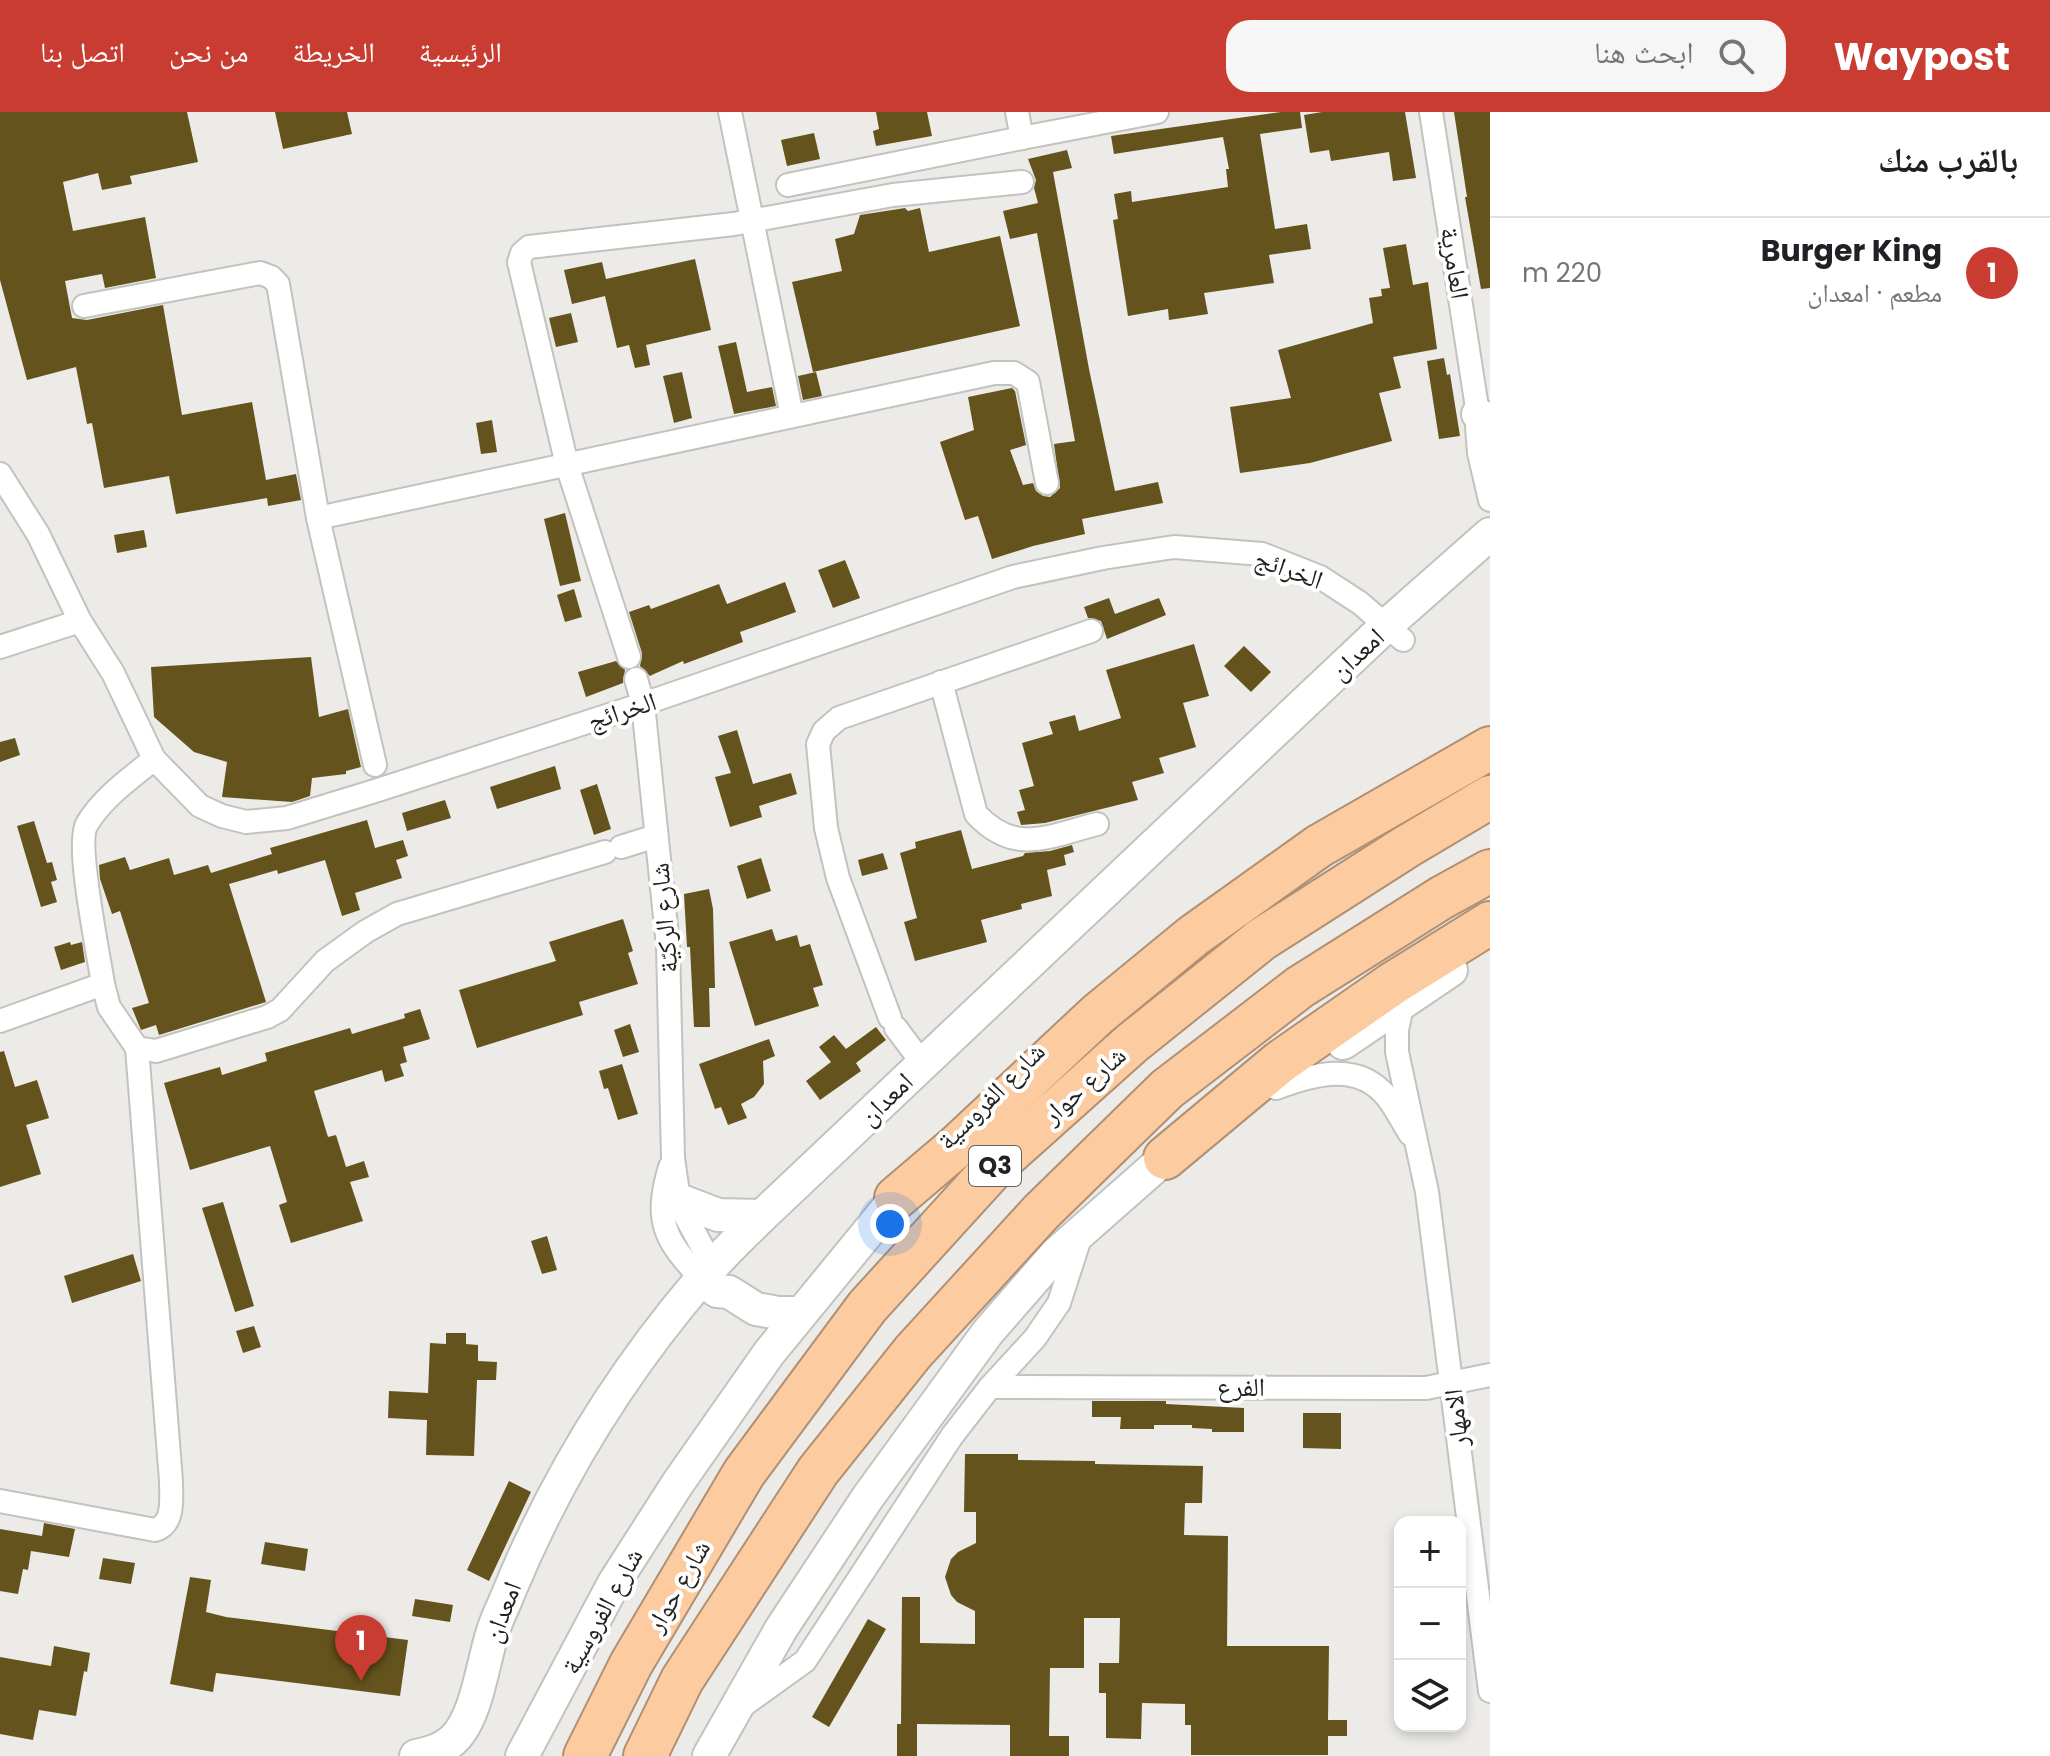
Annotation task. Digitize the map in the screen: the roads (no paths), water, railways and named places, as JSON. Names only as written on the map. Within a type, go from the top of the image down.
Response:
[{"type":"highway","points":[[896,1198],[968,1136],[1098,1014],[1193,936],[1319,846],[1490,748]]},
{"type":"highway","name":"شارع حوار","points":[[631,1664],[744,1473],[867,1307],[999,1162],[1132,1043],[1262,939],[1490,797]]},
{"type":"highway","name":"شارع حوار","points":[[645,1756],[682,1680],[818,1471],[913,1352],[1041,1212],[1167,1089],[1300,987],[1441,898],[1490,871]]},
{"type":"highway","points":[[1165,1158],[1280,1062],[1392,984],[1490,923]]},
{"type":"highway","name":"شارع الفروسية","points":[[585,1756],[631,1664]]},
{"type":"street","points":[[730,112],[792,416]]},
{"type":"street","points":[[1017,112],[1022,138]]},
{"type":"street","points":[[788,185],[1157,112]]},
{"type":"street","name":"العامرية","points":[[1431,112],[1486,426]]},
{"type":"street","points":[[629,657],[567,465],[519,262],[522,253],[529,247],[752,221],[893,195],[1022,182]]},
{"type":"street","points":[[84,306],[260,273],[278,284],[318,518],[375,765]]},
{"type":"street","points":[[318,518],[994,373],[1014,373],[1028,382],[1047,483]]},
{"type":"street","points":[[1486,426],[1477,437],[1490,500]]},
{"type":"street","name":"الخرائج","points":[[0,474],[38,534],[80,621],[113,673],[154,759],[200,806],[246,822],[287,818],[643,704],[1013,577],[1103,558],[1174,547],[1262,554],[1320,577],[1395,632]]},
{"type":"street","name":"امعدان","points":[[467,1756],[485,1725],[511,1640],[541,1560],[573,1497],[654,1364],[724,1286],[1395,632],[1490,534]]},
{"type":"street","name":"امعدان","points":[[416,1756],[438,1751],[456,1737],[470,1711],[494,1629],[526,1551],[600,1416],[642,1354],[724,1286],[762,1216],[923,1064],[1395,632],[1490,556]]},
{"type":"street","points":[[0,647],[80,621]]},
{"type":"street","points":[[923,1064],[893,1023],[838,878],[826,828],[818,744],[824,731],[839,718],[1091,631]]},
{"type":"street","name":"شارع الركيّة","points":[[636,679],[643,704],[668,946],[673,1158],[679,1200],[693,1234],[769,1353]]},
{"type":"street","points":[[941,682],[976,814],[986,824],[995,832],[1030,840],[1097,824]]},
{"type":"street","name":"شارع الفروسية","points":[[522,1756],[614,1583],[678,1483],[800,1313],[948,1136],[1007,1076],[1100,991],[1145,955],[1348,808],[1490,730]]},
{"type":"street","points":[[0,1501],[155,1530],[162,1528],[172,1508],[137,1048],[109,1007],[83,855],[84,827],[106,800],[154,759]]},
{"type":"street","points":[[137,1048],[156,1051],[267,1017],[280,1010],[325,961],[365,932],[397,914],[656,836]]},
{"type":"street","points":[[709,1756],[781,1629],[877,1486],[988,1332],[1056,1254],[1165,1158],[1276,1088],[1490,944]]},
{"type":"street","points":[[0,1021],[103,984]]},
{"type":"street","name":"الامهار","points":[[1403,1002],[1397,1030],[1397,1052],[1427,1192],[1490,1691]]},
{"type":"street","name":"الامهار","points":[[1276,1088],[1314,1075],[1343,1073],[1364,1078],[1387,1097],[1418,1145]]},
{"type":"street","name":"شارع الركيّة","points":[[673,1158],[665,1185],[663,1221],[670,1242],[724,1286]]},
{"type":"street","points":[[679,1200],[718,1215],[762,1216]]},
{"type":"street","points":[[733,1712],[805,1661],[952,1436],[990,1387],[1035,1338],[1059,1303],[1082,1230]]},
{"type":"street","points":[[724,1286],[778,1313],[800,1313]]},
{"type":"street","name":"الفرع","points":[[990,1387],[1426,1388],[1490,1375]]},
{"type":"place","name":"Burger King","points":[[361,1681]]}]
